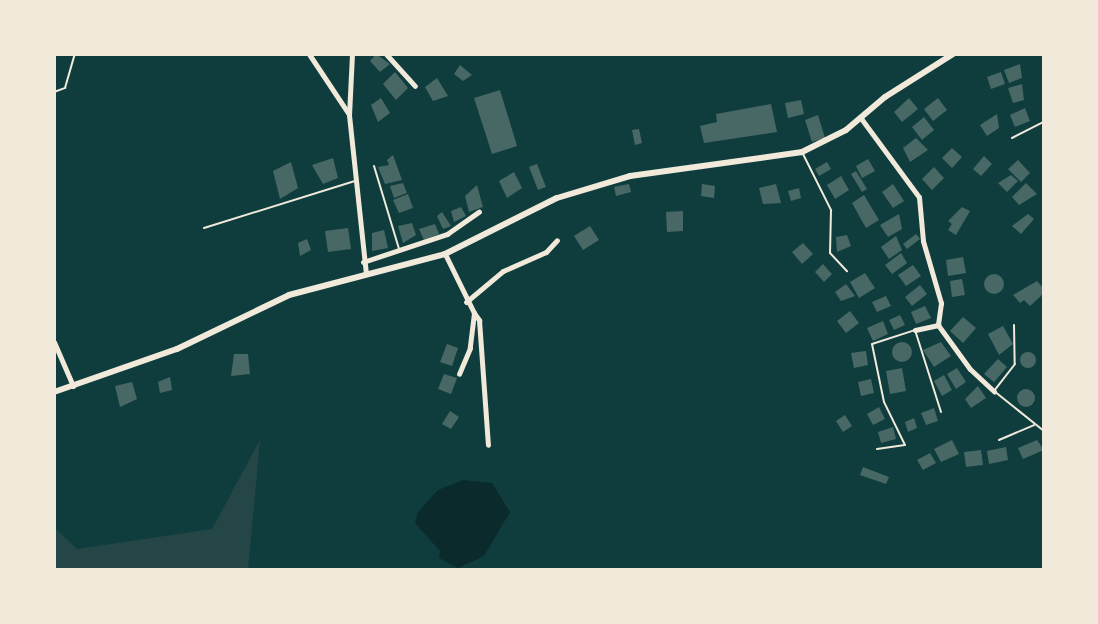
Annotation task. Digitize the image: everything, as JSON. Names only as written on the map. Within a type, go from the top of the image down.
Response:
[{"type":"street","points":[[309,54],[349,115]]},
{"type":"street","points":[[352,54],[349,115],[366,274]]},
{"type":"street","points":[[386,54],[415,86]]},
{"type":"street","points":[[54,392],[177,349],[289,295],[445,254],[527,209],[592,187],[641,174],[802,152],[860,117],[953,54]]},
{"type":"street","points":[[860,117],[919,197],[923,242],[941,303],[938,325],[970,369],[994,391]]},
{"type":"street","points":[[363,262],[447,234],[479,212]]},
{"type":"street","points":[[466,302],[503,271],[546,252],[557,240]]},
{"type":"street","points":[[445,254],[466,302],[479,320],[488,446]]},
{"type":"street","points":[[459,374],[470,348],[474,313]]},
{"type":"street","points":[[915,330],[938,325]]},
{"type":"street","points":[[54,342],[74,386]]},
{"type":"lane","points":[[54,92],[65,88],[75,54]]},
{"type":"lane","points":[[1012,138],[1044,122]]},
{"type":"lane","points":[[802,152],[831,210],[830,253],[847,271]]},
{"type":"lane","points":[[374,166],[400,251]]},
{"type":"lane","points":[[204,228],[355,181]]},
{"type":"lane","points":[[1014,325],[1015,364],[994,391],[1044,431]]},
{"type":"lane","points":[[877,449],[905,445],[884,402],[871,351],[879,340],[915,330],[941,412]]},
{"type":"lane","points":[[999,440],[1034,425]]},
{"type":"shaded area","points":[[260,440],[248,570],[54,570],[54,527],[77,549],[212,529]]},
{"type":"shaded area","points":[[463,480],[492,483],[510,512],[484,556],[458,568],[439,558],[440,551],[415,523],[418,512],[438,490]]},
{"type":"building","points":[[376,54],[390,64],[380,72],[370,61]]},
{"type":"building","points":[[1020,64],[1022,78],[1009,83],[1004,70]]},
{"type":"building","points":[[460,65],[472,75],[463,81],[454,74]]},
{"type":"building","points":[[395,72],[408,88],[396,100],[383,84]]},
{"type":"building","points":[[1001,72],[1005,84],[991,89],[987,77]]},
{"type":"building","points":[[437,78],[448,96],[433,101],[425,87]]},
{"type":"building","points":[[1022,84],[1024,100],[1013,103],[1008,88]]},
{"type":"building","points":[[500,90],[517,146],[492,154],[474,98]]},
{"type":"building","points":[[381,98],[390,113],[378,122],[371,105]]},
{"type":"building","points":[[909,98],[918,109],[902,122],[894,112]]},
{"type":"building","points":[[938,98],[947,110],[933,121],[924,109]]},
{"type":"building","points":[[801,100],[804,114],[788,118],[785,103]]},
{"type":"building","points":[[771,104],[777,132],[704,143],[700,126],[717,122],[716,114]]},
{"type":"building","points":[[1025,108],[1030,121],[1015,127],[1010,115]]},
{"type":"building","points":[[997,114],[999,128],[987,136],[980,125]]},
{"type":"building","points":[[818,115],[825,138],[812,142],[805,120]]},
{"type":"building","points":[[924,117],[934,130],[922,140],[912,127]]},
{"type":"building","points":[[639,129],[642,143],[635,145],[632,130]]},
{"type":"building","points":[[916,138],[928,150],[910,162],[903,148]]},
{"type":"building","points":[[952,148],[962,157],[952,168],[942,158]]},
{"type":"building","points":[[393,155],[402,180],[385,184],[378,167],[389,165],[387,160]]},
{"type":"building","points":[[984,156],[992,164],[981,176],[973,169]]},
{"type":"building","points":[[333,158],[338,178],[323,184],[312,165]]},
{"type":"building","points":[[868,159],[875,171],[862,178],[856,166]]},
{"type":"building","points":[[1018,160],[1030,173],[1021,182],[1008,169]]},
{"type":"building","points":[[291,162],[298,188],[280,199],[273,171]]},
{"type":"building","points":[[827,162],[831,169],[819,176],[815,169]]},
{"type":"building","points":[[537,164],[546,187],[538,190],[529,167]]},
{"type":"building","points":[[934,167],[944,178],[932,190],[922,179]]},
{"type":"building","points":[[856,171],[867,189],[862,192],[851,174]]},
{"type":"building","points":[[514,172],[522,188],[507,198],[499,181]]},
{"type":"building","points":[[1011,175],[1018,181],[1007,192],[998,183]]},
{"type":"building","points":[[841,176],[849,190],[835,199],[827,185]]},
{"type":"building","points":[[403,183],[407,193],[394,198],[390,186]]},
{"type":"building","points":[[1026,183],[1037,194],[1019,205],[1012,197]]},
{"type":"building","points":[[629,184],[631,192],[616,196],[614,187]]},
{"type":"building","points":[[702,184],[715,186],[714,198],[701,196]]},
{"type":"building","points":[[776,184],[781,203],[763,204],[759,188]]},
{"type":"building","points":[[893,184],[904,201],[893,208],[882,192]]},
{"type":"building","points":[[477,185],[483,207],[469,212],[465,196]]},
{"type":"building","points":[[799,188],[801,198],[791,201],[788,191]]},
{"type":"building","points":[[408,194],[413,208],[399,213],[393,200]]},
{"type":"building","points":[[864,195],[879,220],[866,228],[852,203]]},
{"type":"building","points":[[461,207],[466,216],[454,222],[451,211]]},
{"type":"building","points":[[962,207],[970,211],[956,235],[948,230],[952,224],[948,221]]},
{"type":"building","points":[[683,211],[683,231],[667,232],[666,212]]},
{"type":"building","points":[[442,212],[451,226],[443,229],[437,216]]},
{"type":"building","points":[[899,214],[902,229],[888,237],[880,225]]},
{"type":"building","points":[[1028,214],[1034,219],[1021,234],[1012,226]]},
{"type":"building","points":[[412,223],[416,235],[403,243],[398,226]]},
{"type":"building","points":[[435,224],[439,234],[424,240],[419,229]]},
{"type":"building","points":[[590,226],[599,240],[583,250],[574,236]]},
{"type":"building","points":[[348,228],[351,249],[328,252],[325,231]]},
{"type":"building","points":[[384,230],[388,248],[372,251],[372,233]]},
{"type":"building","points":[[916,234],[920,239],[907,249],[903,244]]},
{"type":"building","points":[[847,235],[851,246],[837,252],[836,237]]},
{"type":"building","points":[[896,236],[902,250],[889,259],[881,247]]},
{"type":"building","points":[[307,239],[311,250],[300,256],[298,243]]},
{"type":"building","points":[[803,243],[813,254],[802,264],[792,252]]},
{"type":"building","points":[[901,253],[907,263],[892,274],[885,265]]},
{"type":"building","points":[[963,257],[966,273],[948,276],[946,260]]},
{"type":"building","points":[[823,264],[832,274],[824,282],[815,272]]},
{"type":"building","points":[[913,265],[921,276],[906,286],[898,275]]},
{"type":"building","points":[[865,273],[875,288],[859,298],[850,282]]},
{"type":"building","points":[[990,274],[998,274],[1004,280],[1004,288],[998,294],[990,294],[984,288],[984,280]]},
{"type":"building","points":[[962,279],[965,295],[952,297],[950,281]]},
{"type":"building","points":[[1037,281],[1044,289],[1041,296],[1030,306],[1024,300],[1020,303],[1013,295]]},
{"type":"building","points":[[846,284],[855,296],[841,301],[835,292]]},
{"type":"building","points":[[920,285],[927,294],[912,306],[905,297]]},
{"type":"building","points":[[886,296],[891,306],[877,312],[872,302]]},
{"type":"building","points":[[925,306],[931,318],[916,324],[911,312]]},
{"type":"building","points":[[850,311],[859,323],[846,333],[837,321]]},
{"type":"building","points":[[900,315],[905,325],[894,330],[889,320]]},
{"type":"building","points":[[963,317],[976,328],[963,343],[950,331]]},
{"type":"building","points":[[883,321],[888,334],[873,341],[867,328]]},
{"type":"building","points":[[1003,326],[1013,344],[999,355],[988,334]]},
{"type":"building","points":[[898,342],[906,342],[912,348],[912,356],[906,362],[898,362],[892,356],[892,348]]},
{"type":"building","points":[[941,342],[951,356],[934,367],[923,350]]},
{"type":"building","points":[[447,344],[458,348],[452,366],[440,362]]},
{"type":"building","points":[[866,351],[868,365],[854,368],[851,353]]},
{"type":"building","points":[[1028,352],[1034,354],[1036,360],[1034,366],[1028,368],[1022,366],[1020,360],[1022,354]]},
{"type":"building","points":[[234,354],[248,354],[250,374],[231,376]]},
{"type":"building","points":[[998,359],[1007,367],[994,382],[984,374]]},
{"type":"building","points":[[902,368],[906,391],[890,394],[886,371]]},
{"type":"building","points":[[957,368],[966,382],[956,389],[947,374]]},
{"type":"building","points":[[444,374],[457,378],[451,394],[438,389]]},
{"type":"building","points":[[944,375],[952,390],[942,396],[934,381]]},
{"type":"building","points":[[170,377],[172,390],[160,393],[158,382]]},
{"type":"building","points":[[871,379],[874,393],[861,396],[858,382]]},
{"type":"building","points":[[132,382],[137,399],[120,407],[115,386]]},
{"type":"building","points":[[978,386],[986,398],[971,408],[965,399]]},
{"type":"building","points":[[1026,389],[1032,392],[1035,398],[1032,404],[1026,407],[1020,404],[1017,398],[1020,392]]},
{"type":"building","points":[[879,407],[885,419],[873,425],[867,414]]},
{"type":"building","points":[[934,408],[938,421],[926,425],[921,413]]},
{"type":"building","points":[[450,411],[459,417],[451,429],[442,424]]},
{"type":"building","points":[[845,415],[852,426],[843,432],[836,421]]},
{"type":"building","points":[[914,418],[917,428],[908,432],[905,422]]},
{"type":"building","points":[[893,427],[896,439],[881,443],[878,432]]},
{"type":"building","points":[[952,440],[959,454],[941,462],[934,449]]},
{"type":"building","points":[[1037,440],[1044,450],[1023,459],[1018,448]]},
{"type":"building","points":[[1006,447],[1008,460],[989,464],[987,451]]},
{"type":"building","points":[[981,450],[983,465],[966,467],[964,452]]},
{"type":"building","points":[[930,453],[936,463],[923,470],[917,460]]},
{"type":"building","points":[[863,467],[889,477],[886,484],[860,475]]}]
